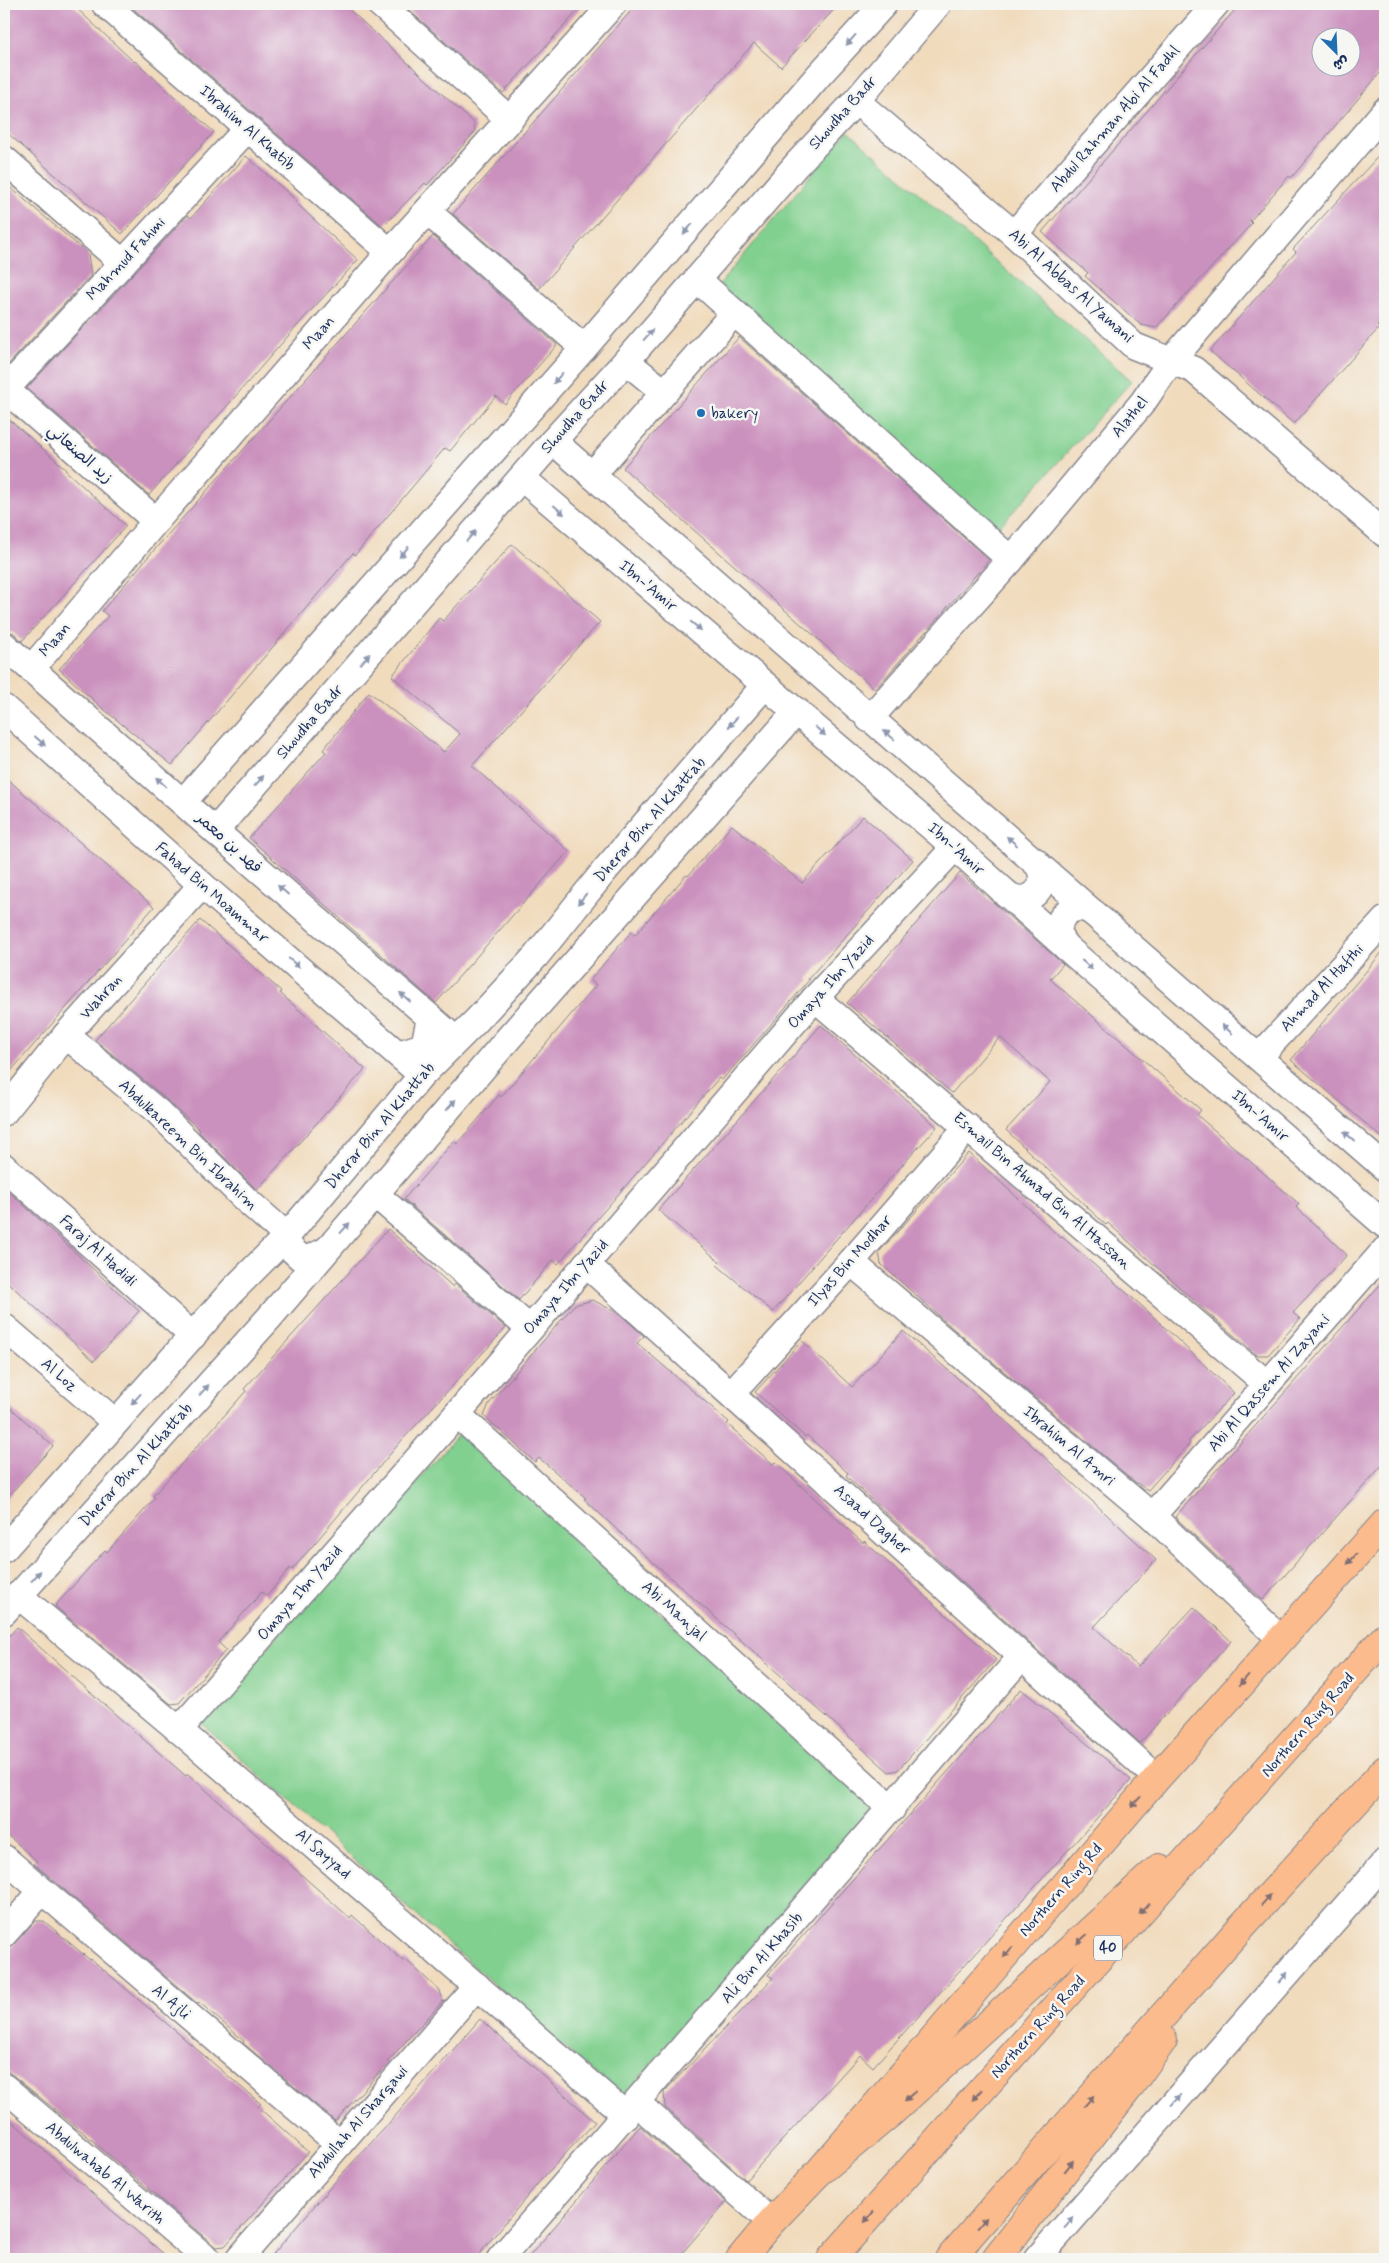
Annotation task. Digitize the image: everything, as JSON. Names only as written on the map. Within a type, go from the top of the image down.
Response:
[{"type":"main road","name":"Northern Ring Rd","points":[[740,2259],[771,2222],[817,2174],[1280,1638],[1385,1523]]},
{"type":"main road","name":"Northern Ring Road","points":[[831,2259],[1385,1637]]},
{"type":"main road","points":[[817,2174],[892,2112],[1273,1764]]},
{"type":"main road","points":[[950,2259],[1242,1926],[1385,1770]]},
{"type":"main road","points":[[996,2259],[1128,2089],[1242,1926]]},
{"type":"street","name":"Ibrahim Al Khatib","points":[[105,4],[390,252]]},
{"type":"street","points":[[380,4],[510,120]]},
{"type":"street","name":"Maan","points":[[32,668],[156,521],[390,252],[428,212],[613,4]]},
{"type":"street","points":[[184,802],[884,4]]},
{"type":"street","name":"Shoudha Badr","points":[[215,832],[553,441],[626,361],[797,164],[856,101],[938,4]]},
{"type":"street","name":"Abdul Rahman Abi Al Fadhl","points":[[1014,234],[1216,4]]},
{"type":"street","name":"Abi Al Abbas Al Yamani","points":[[856,101],[1014,234],[1134,346],[1194,370],[1385,534]]},
{"type":"street","name":"Alathel","points":[[869,719],[1011,560],[1143,402],[1171,361],[1385,111]]},
{"type":"street","name":"Mahmud Fahmi","points":[[4,389],[247,129]]},
{"type":"street","points":[[764,140],[760,155],[761,171],[767,176],[780,173],[797,164]]},
{"type":"street","points":[[4,159],[122,263]]},
{"type":"street","points":[[714,199],[746,194],[749,211],[743,227]]},
{"type":"street","points":[[428,212],[584,348]]},
{"type":"street","points":[[697,279],[1011,560]]},
{"type":"street","points":[[592,475],[734,314]]},
{"type":"street","points":[[626,361],[664,392]]},
{"type":"street","name":"زيد الصنعاني","points":[[4,389],[156,521]]},
{"type":"street","points":[[553,441],[1385,1168]]},
{"type":"street","name":"Ibn-'Amir","points":[[522,478],[955,847],[1066,947],[1385,1225]]},
{"type":"street","name":"فهد بن معمر","points":[[4,644],[184,802],[215,832],[456,1040]]},
{"type":"street","name":"Dherar Bin Al Khattab","points":[[477,1020],[536,956],[606,869],[765,686]]},
{"type":"street","name":"Fahad Bin Moammar","points":[[4,708],[202,885],[422,1075]]},
{"type":"street","name":"Dherar Bin Al Khattab","points":[[11,1604],[269,1318],[507,1040],[797,711]]},
{"type":"street","points":[[204,780],[209,807],[235,809]]},
{"type":"street","name":"Omaya Ibn Yazid","points":[[180,1730],[457,1414],[816,998],[955,847]]},
{"type":"street","points":[[1004,892],[1009,896],[1022,900],[1034,895],[1041,885],[1042,879],[1042,872],[1035,862]]},
{"type":"street","name":"Wahran","points":[[4,1112],[66,1035],[202,885]]},
{"type":"street","points":[[1066,947],[1058,930],[1059,924],[1066,913],[1078,908],[1084,908],[1095,914]]},
{"type":"street","name":"Ahmad Al Hafthi","points":[[1259,1057],[1385,920]]},
{"type":"street","name":"Dherar Bin Al Khattab","points":[[536,956],[531,981],[547,984],[571,968]]},
{"type":"street","name":"Dherar Bin Al Khattab","points":[[4,1549],[232,1291],[287,1236],[422,1075],[500,999],[509,996],[514,998],[523,1014],[507,1040]]},
{"type":"street","name":"Esmail Bin Ahmad Bin Al Hassan","points":[[816,998],[1267,1384]]},
{"type":"street","points":[[398,1054],[424,1046],[430,1018]]},
{"type":"street","name":"Abdulkareem Bin Ibrahim","points":[[66,1035],[158,1112],[244,1198],[287,1236]]},
{"type":"street","name":"Ilyas Bin Modhar","points":[[731,1394],[968,1127]]},
{"type":"street","name":"Faraj Al Hadidi","points":[[4,1167],[193,1336]]},
{"type":"street","points":[[375,1194],[530,1329]]},
{"type":"street","points":[[287,1236],[290,1247],[301,1258],[310,1258],[325,1251]]},
{"type":"street","name":"Abi Al Qassem Al Zayani","points":[[1152,1516],[1385,1250]]},
{"type":"street","name":"Ibrahim Al Amri","points":[[850,1262],[1152,1516],[1280,1638]]},
{"type":"street","name":"Asaad Dagher","points":[[586,1264],[1158,1778]]},
{"type":"street","name":"Dherar Bin Al Khattab","points":[[232,1291],[271,1265],[283,1275],[269,1318]]},
{"type":"street","name":"Al Loz","points":[[4,1327],[115,1422]]},
{"type":"street","name":"Abi Manjal","points":[[457,1414],[892,1809]]},
{"type":"street","name":"Al Sayyad","points":[[11,1604],[180,1730],[477,1986],[771,2222]]},
{"type":"street","name":"Ali Bin Al Khasib","points":[[500,2259],[892,1809],[1022,1656]]},
{"type":"street","name":"Al Ajli","points":[[4,1858],[339,2144]]},
{"type":"street","points":[[1037,2259],[1385,1862]]},
{"type":"street","points":[[4,1934],[42,1891]]},
{"type":"street","name":"Abdullah Al Sharqawi","points":[[239,2259],[477,1986]]},
{"type":"street","name":"Abdulwahab Al Warith","points":[[4,2087],[207,2259]]},
{"type":"green space","points":[[848,131],[1132,381],[989,538],[717,287]]},
{"type":"green space","points":[[459,1434],[881,1810],[621,2098],[200,1722]]},
{"type":"building","points":[[4,4],[72,4],[134,62],[214,132],[122,234],[4,130]]},
{"type":"building","points":[[128,4],[343,4],[474,123],[475,132],[427,185],[425,183],[383,226]]},
{"type":"building","points":[[402,4],[584,4],[503,93]]},
{"type":"building","points":[[637,4],[839,4],[781,67],[754,43],[539,289],[453,214]]},
{"type":"building","points":[[1240,4],[1385,4],[1385,67],[1291,178],[1289,176],[1250,221],[1252,223],[1156,328],[1141,325],[1085,276],[1088,273],[1042,232]]},
{"type":"building","points":[[1385,149],[1385,317],[1377,326],[1379,328],[1294,424],[1210,351],[1296,252],[1293,249]]},
{"type":"building","points":[[246,156],[296,200],[295,202],[358,260],[304,318],[149,495],[27,388],[188,215],[191,218]]},
{"type":"building","points":[[4,182],[88,254],[91,275],[4,369]]},
{"type":"building","points":[[433,236],[557,345],[505,404],[496,396],[450,451],[445,448],[355,555],[353,553],[172,765],[101,707],[59,669],[108,616],[102,611],[148,557]]},
{"type":"building","points":[[739,337],[989,560],[875,689],[623,468]]},
{"type":"building","points":[[4,415],[66,469],[126,526],[22,641],[14,633],[4,630]]},
{"type":"building","points":[[512,544],[600,622],[472,766],[569,851],[436,1003],[249,838],[326,752],[323,750],[369,692],[444,752],[460,734],[392,676],[439,618],[443,621]]},
{"type":"building","points":[[4,776],[154,907],[4,1079]]},
{"type":"building","points":[[863,816],[913,860],[808,979],[810,979],[761,1036],[722,1080],[719,1078],[558,1264],[553,1260],[519,1300],[404,1199],[454,1141],[457,1144],[499,1095],[501,1097],[596,985],[590,980],[631,932],[635,935],[732,825],[802,883]]},
{"type":"building","points":[[960,873],[1063,964],[1050,979],[1201,1110],[1197,1115],[1299,1204],[1296,1207],[1347,1255],[1293,1313],[1300,1319],[1268,1355],[1257,1355],[1210,1315],[1108,1223],[1106,1225],[1006,1130],[1050,1082],[1000,1037],[952,1093],[847,1003]]},
{"type":"building","points":[[200,920],[281,991],[280,993],[365,1069],[257,1190],[199,1132],[200,1130],[157,1091],[95,1040]]},
{"type":"building","points":[[1385,949],[1385,1140],[1291,1060]]},
{"type":"building","points":[[821,1025],[937,1127],[773,1312],[717,1265],[720,1262],[658,1210]]},
{"type":"building","points":[[969,1153],[1061,1238],[1143,1307],[1234,1393],[1189,1441],[1190,1443],[1148,1490],[1135,1482],[956,1331],[881,1264],[879,1252]]},
{"type":"building","points":[[4,1187],[139,1311],[94,1361],[4,1279]]},
{"type":"building","points":[[388,1229],[453,1287],[455,1284],[506,1328],[403,1439],[292,1570],[290,1568],[267,1596],[262,1592],[218,1642],[226,1650],[179,1703],[171,1704],[55,1606],[155,1498],[153,1496],[246,1391],[244,1389]]},
{"type":"building","points":[[1385,1279],[1385,1462],[1263,1600],[1175,1517]]},
{"type":"building","points":[[593,1300],[621,1315],[644,1336],[637,1343],[729,1422],[727,1424],[773,1464],[775,1462],[863,1543],[864,1541],[996,1660],[898,1770],[889,1772],[626,1538],[584,1499],[586,1498],[539,1458],[535,1462],[484,1416],[489,1404],[574,1305]]},
{"type":"building","points":[[903,1331],[987,1404],[1156,1560],[1094,1627],[1138,1667],[1194,1607],[1231,1641],[1140,1743],[846,1476],[848,1473],[807,1435],[805,1437],[755,1392],[802,1341],[852,1387]]},
{"type":"building","points":[[4,1402],[53,1446],[4,1501]]},
{"type":"building","points":[[17,1627],[186,1776],[188,1774],[350,1918],[352,1915],[440,1991],[443,2001],[335,2121],[243,2043],[244,2041],[199,2002],[198,2004],[34,1864],[37,1861],[4,1832],[4,1642]]},
{"type":"building","points":[[1021,1689],[1131,1780],[873,2067],[860,2055],[746,2180],[665,2107],[664,2092],[773,1978],[768,1975]]},
{"type":"building","points":[[35,1921],[44,1921],[91,1959],[261,2104],[258,2107],[308,2152],[225,2246],[216,2247],[86,2135],[4,2068],[4,1955]]},
{"type":"building","points":[[480,2019],[595,2122],[540,2181],[475,2259],[269,2259],[340,2176]]},
{"type":"building","points":[[4,2114],[111,2210],[170,2259],[4,2259]]},
{"type":"building","points":[[640,2126],[726,2202],[677,2259],[527,2259]]},
{"type":"place","name":"bakery","points":[[701,413]]}]
